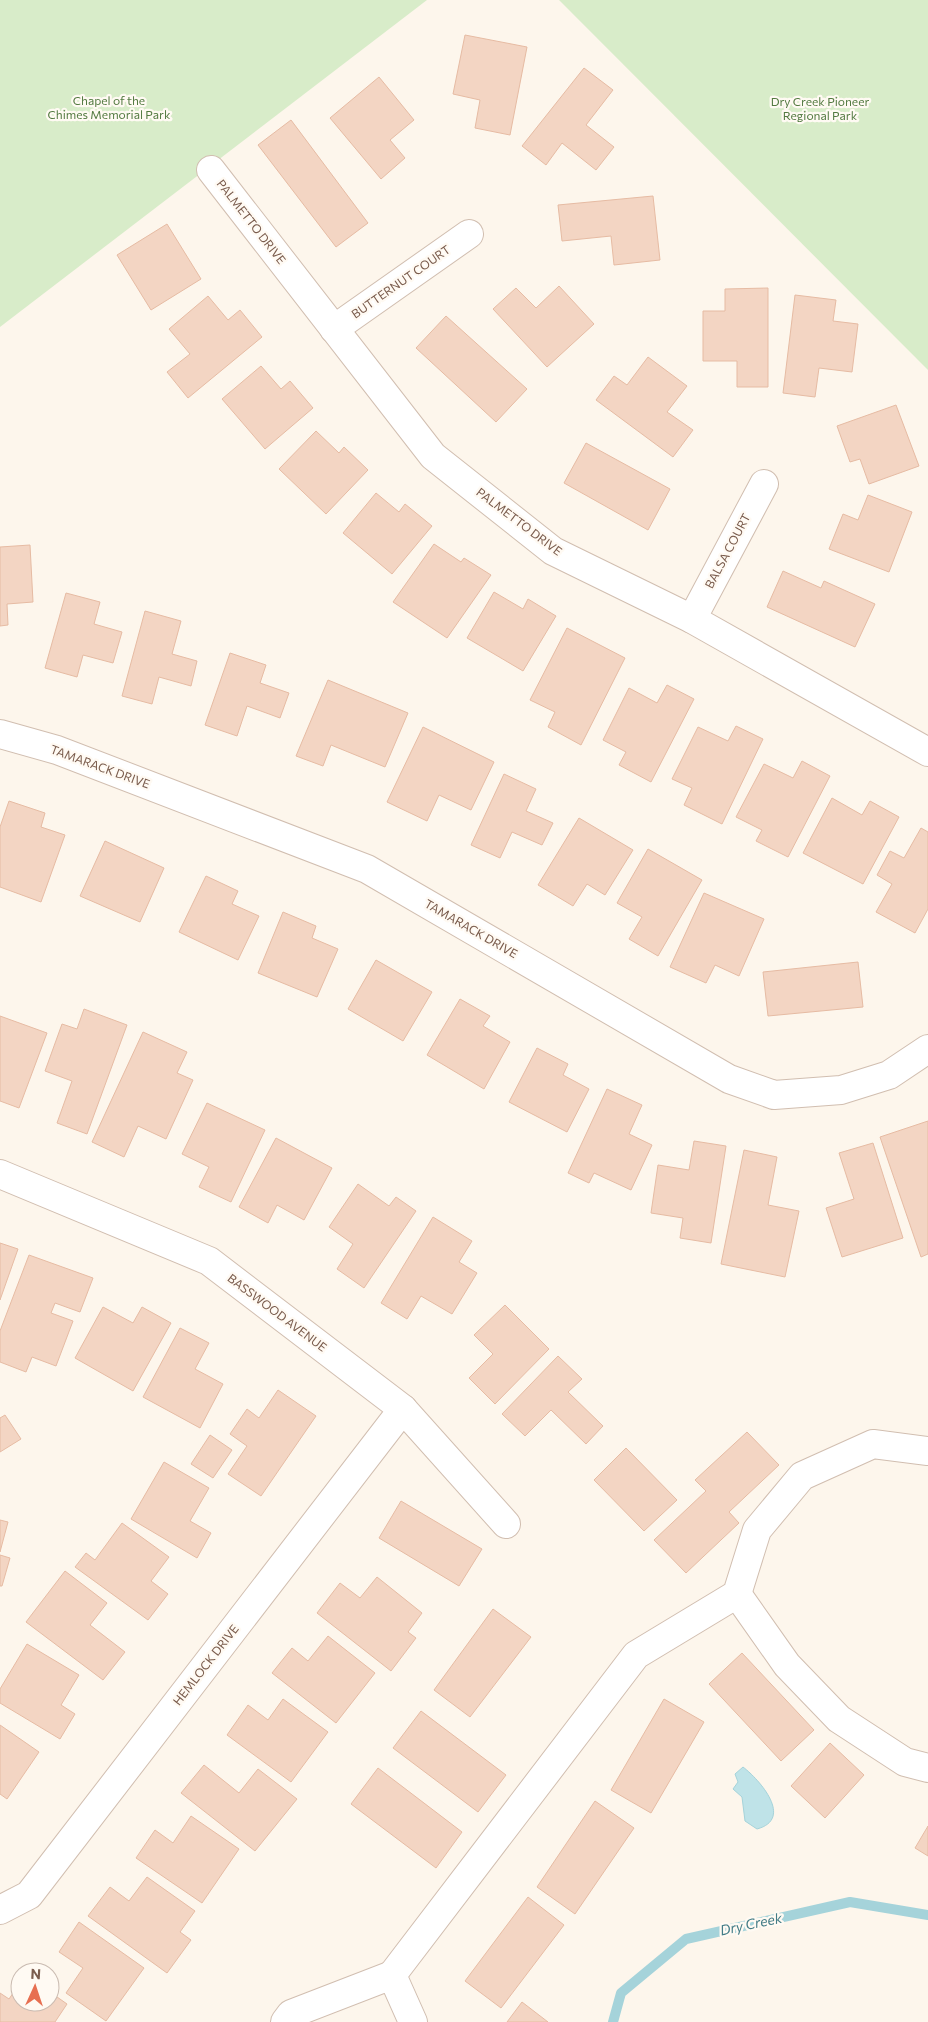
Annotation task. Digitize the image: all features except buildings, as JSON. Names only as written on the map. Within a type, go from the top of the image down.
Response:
[{"type":"street","name":"PALMETTO DRIVE","points":[[212,170],[434,456],[553,551],[692,619],[928,752]]},
{"type":"street","name":"BUTTERNUT COURT","points":[[334,329],[469,234]]},
{"type":"street","name":"BALSA COURT","points":[[692,619],[764,484]]},
{"type":"street","name":"TAMARACK DRIVE","points":[[0,734],[57,750],[367,869],[729,1079],[774,1095],[841,1090],[888,1074],[928,1049]]},
{"type":"street","name":"BASSWOOD AVENUE","points":[[0,1174],[209,1261],[403,1409],[506,1524]]},
{"type":"street","name":"HEMLOCK DRIVE","points":[[0,1910],[29,1896],[403,1409]]},
{"type":"street","points":[[285,2022],[291,2014],[392,1975],[636,1655],[737,1594],[757,1530],[802,1476],[873,1444],[928,1451]]},
{"type":"street","points":[[737,1594],[787,1666],[838,1719],[906,1762],[928,1768]]},
{"type":"street","points":[[392,1975],[413,2022]]},
{"type":"green space","name":"Chapel of the Chimes Memorial Park","points":[[0,0],[427,0],[0,327]]},
{"type":"green space","name":"Dry Creek Pioneer Regional Park","points":[[559,0],[928,0],[928,370]]},
{"type":"water","points":[[743,1767],[765,1790],[773,1808],[773,1817],[768,1824],[757,1829],[745,1821],[742,1797],[733,1789],[738,1782],[735,1774]]},
{"type":"waterway","name":"Dry Creek","points":[[613,2022],[621,1993],[686,1939],[850,1902],[928,1915]]}]
